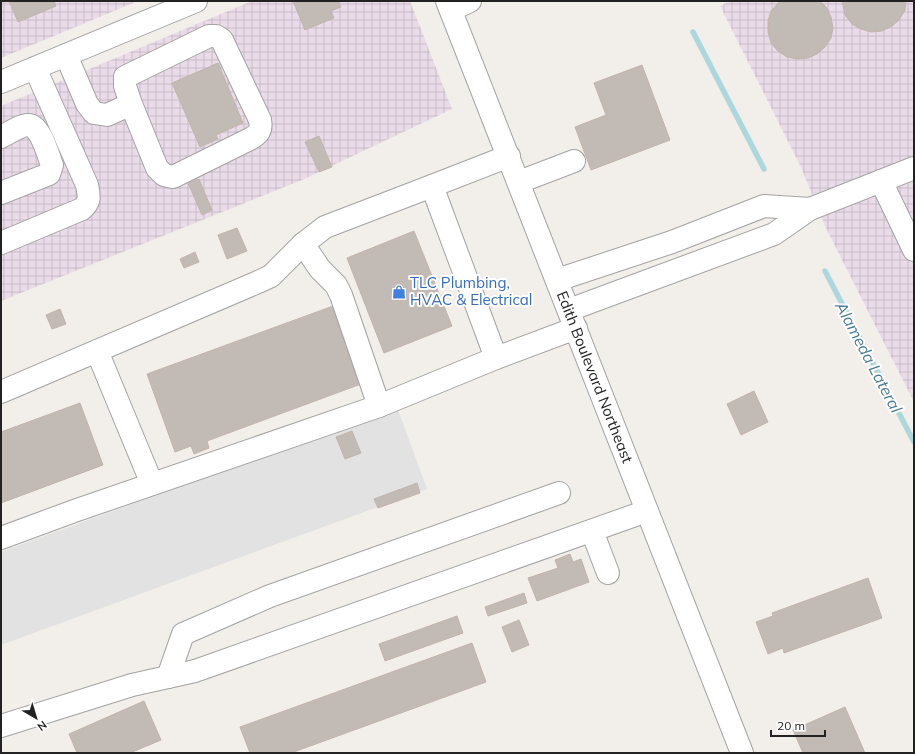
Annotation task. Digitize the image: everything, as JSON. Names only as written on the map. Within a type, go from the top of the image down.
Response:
[{"type":"street","points":[[1,82],[196,1]]},
{"type":"street","name":"Edith Boulevard Northeast","points":[[456,4],[509,156],[742,753]]},
{"type":"street","points":[[209,36],[216,36],[222,40],[260,120],[261,128],[258,134],[250,139],[173,177],[164,175],[158,168],[131,104],[125,86],[125,77],[209,36]]},
{"type":"street","points":[[66,55],[87,104],[94,113],[107,115],[131,104]]},
{"type":"street","points":[[1,243],[82,209],[89,203],[90,197],[86,185],[35,68]]},
{"type":"street","points":[[1,136],[27,125],[33,125],[38,130],[52,165],[48,174],[1,193]]},
{"type":"street","points":[[1,392],[271,276],[303,244],[325,227],[509,156]]},
{"type":"street","points":[[519,182],[574,161]]},
{"type":"street","points":[[1,538],[379,406],[496,358],[572,319],[774,234],[810,209],[914,168]]},
{"type":"street","points":[[881,181],[914,250]]},
{"type":"street","points":[[432,186],[496,358]]},
{"type":"street","points":[[557,280],[672,242],[764,206],[810,209]]},
{"type":"street","points":[[303,244],[320,269],[336,285],[379,406]]},
{"type":"street","points":[[98,351],[152,484]]},
{"type":"street","points":[[168,677],[183,634],[270,596],[559,494]]},
{"type":"street","points":[[1,726],[132,685],[195,671],[647,511]]},
{"type":"street","points":[[592,531],[608,573]]},
{"type":"shaded area","points":[[1,1],[138,1],[1,58]]},
{"type":"shaded area","points":[[252,1],[410,1],[452,109],[302,180],[1,301],[1,106]]},
{"type":"shaded area","points":[[730,1],[914,1],[914,402],[825,226],[800,165],[720,6]]},
{"type":"shaded area","points":[[397,407],[427,489],[1,645],[1,552]]},
{"type":"building","points":[[9,1],[54,1],[56,6],[18,22]]},
{"type":"building","points":[[293,1],[338,1],[341,7],[331,11],[334,18],[305,30]]},
{"type":"building","points":[[780,1],[820,1],[827,8],[831,17],[833,28],[831,38],[825,47],[817,54],[808,58],[798,59],[787,57],[778,51],[771,43],[768,32],[768,21],[771,11]]},
{"type":"building","points":[[842,1],[906,1],[905,10],[899,20],[892,26],[882,31],[871,32],[852,24],[845,15]]},
{"type":"building","points":[[218,63],[243,123],[216,135],[218,139],[200,147],[172,83]]},
{"type":"building","points":[[642,65],[670,140],[591,170],[575,127],[606,115],[594,83]]},
{"type":"building","points":[[319,136],[332,167],[319,172],[305,142]]},
{"type":"building","points":[[199,179],[212,210],[202,215],[188,183]]},
{"type":"building","points":[[237,228],[247,251],[227,259],[218,235]]},
{"type":"building","name":"TLC Plumbing, HVAC & Electrical","points":[[414,231],[452,326],[384,353],[347,258]]},
{"type":"building","points":[[195,252],[199,262],[184,268],[180,259]]},
{"type":"building","points":[[333,306],[361,384],[207,441],[209,448],[194,454],[191,446],[175,452],[147,374]]},
{"type":"building","points":[[60,309],[66,324],[52,329],[46,315]]},
{"type":"building","points":[[754,391],[768,422],[741,435],[727,404]]},
{"type":"building","points":[[80,403],[103,465],[1,503],[1,432]]},
{"type":"building","points":[[352,431],[361,453],[345,459],[336,437]]},
{"type":"building","points":[[417,483],[420,493],[378,508],[374,499]]},
{"type":"building","points":[[570,554],[573,562],[581,559],[589,582],[537,601],[528,578],[558,568],[555,560]]},
{"type":"building","points":[[868,578],[882,618],[784,653],[783,648],[768,654],[756,622],[773,616],[772,613]]},
{"type":"building","points":[[524,593],[527,603],[488,616],[485,607]]},
{"type":"building","points":[[457,616],[463,633],[385,661],[379,644]]},
{"type":"building","points":[[519,620],[529,645],[512,652],[502,627]]},
{"type":"building","points":[[472,643],[486,682],[291,753],[250,753],[240,727]]},
{"type":"building","points":[[144,701],[161,740],[130,753],[77,753],[69,734]]},
{"type":"building","points":[[845,707],[865,753],[803,753],[793,730]]},
{"type":"waterway","points":[[693,32],[764,169]]},
{"type":"waterway","name":"Alameda Lateral","points":[[825,271],[914,442]]},
{"type":"place","name":"TLC Plumbing, HVAC & Electrical","points":[[399,292]]}]
